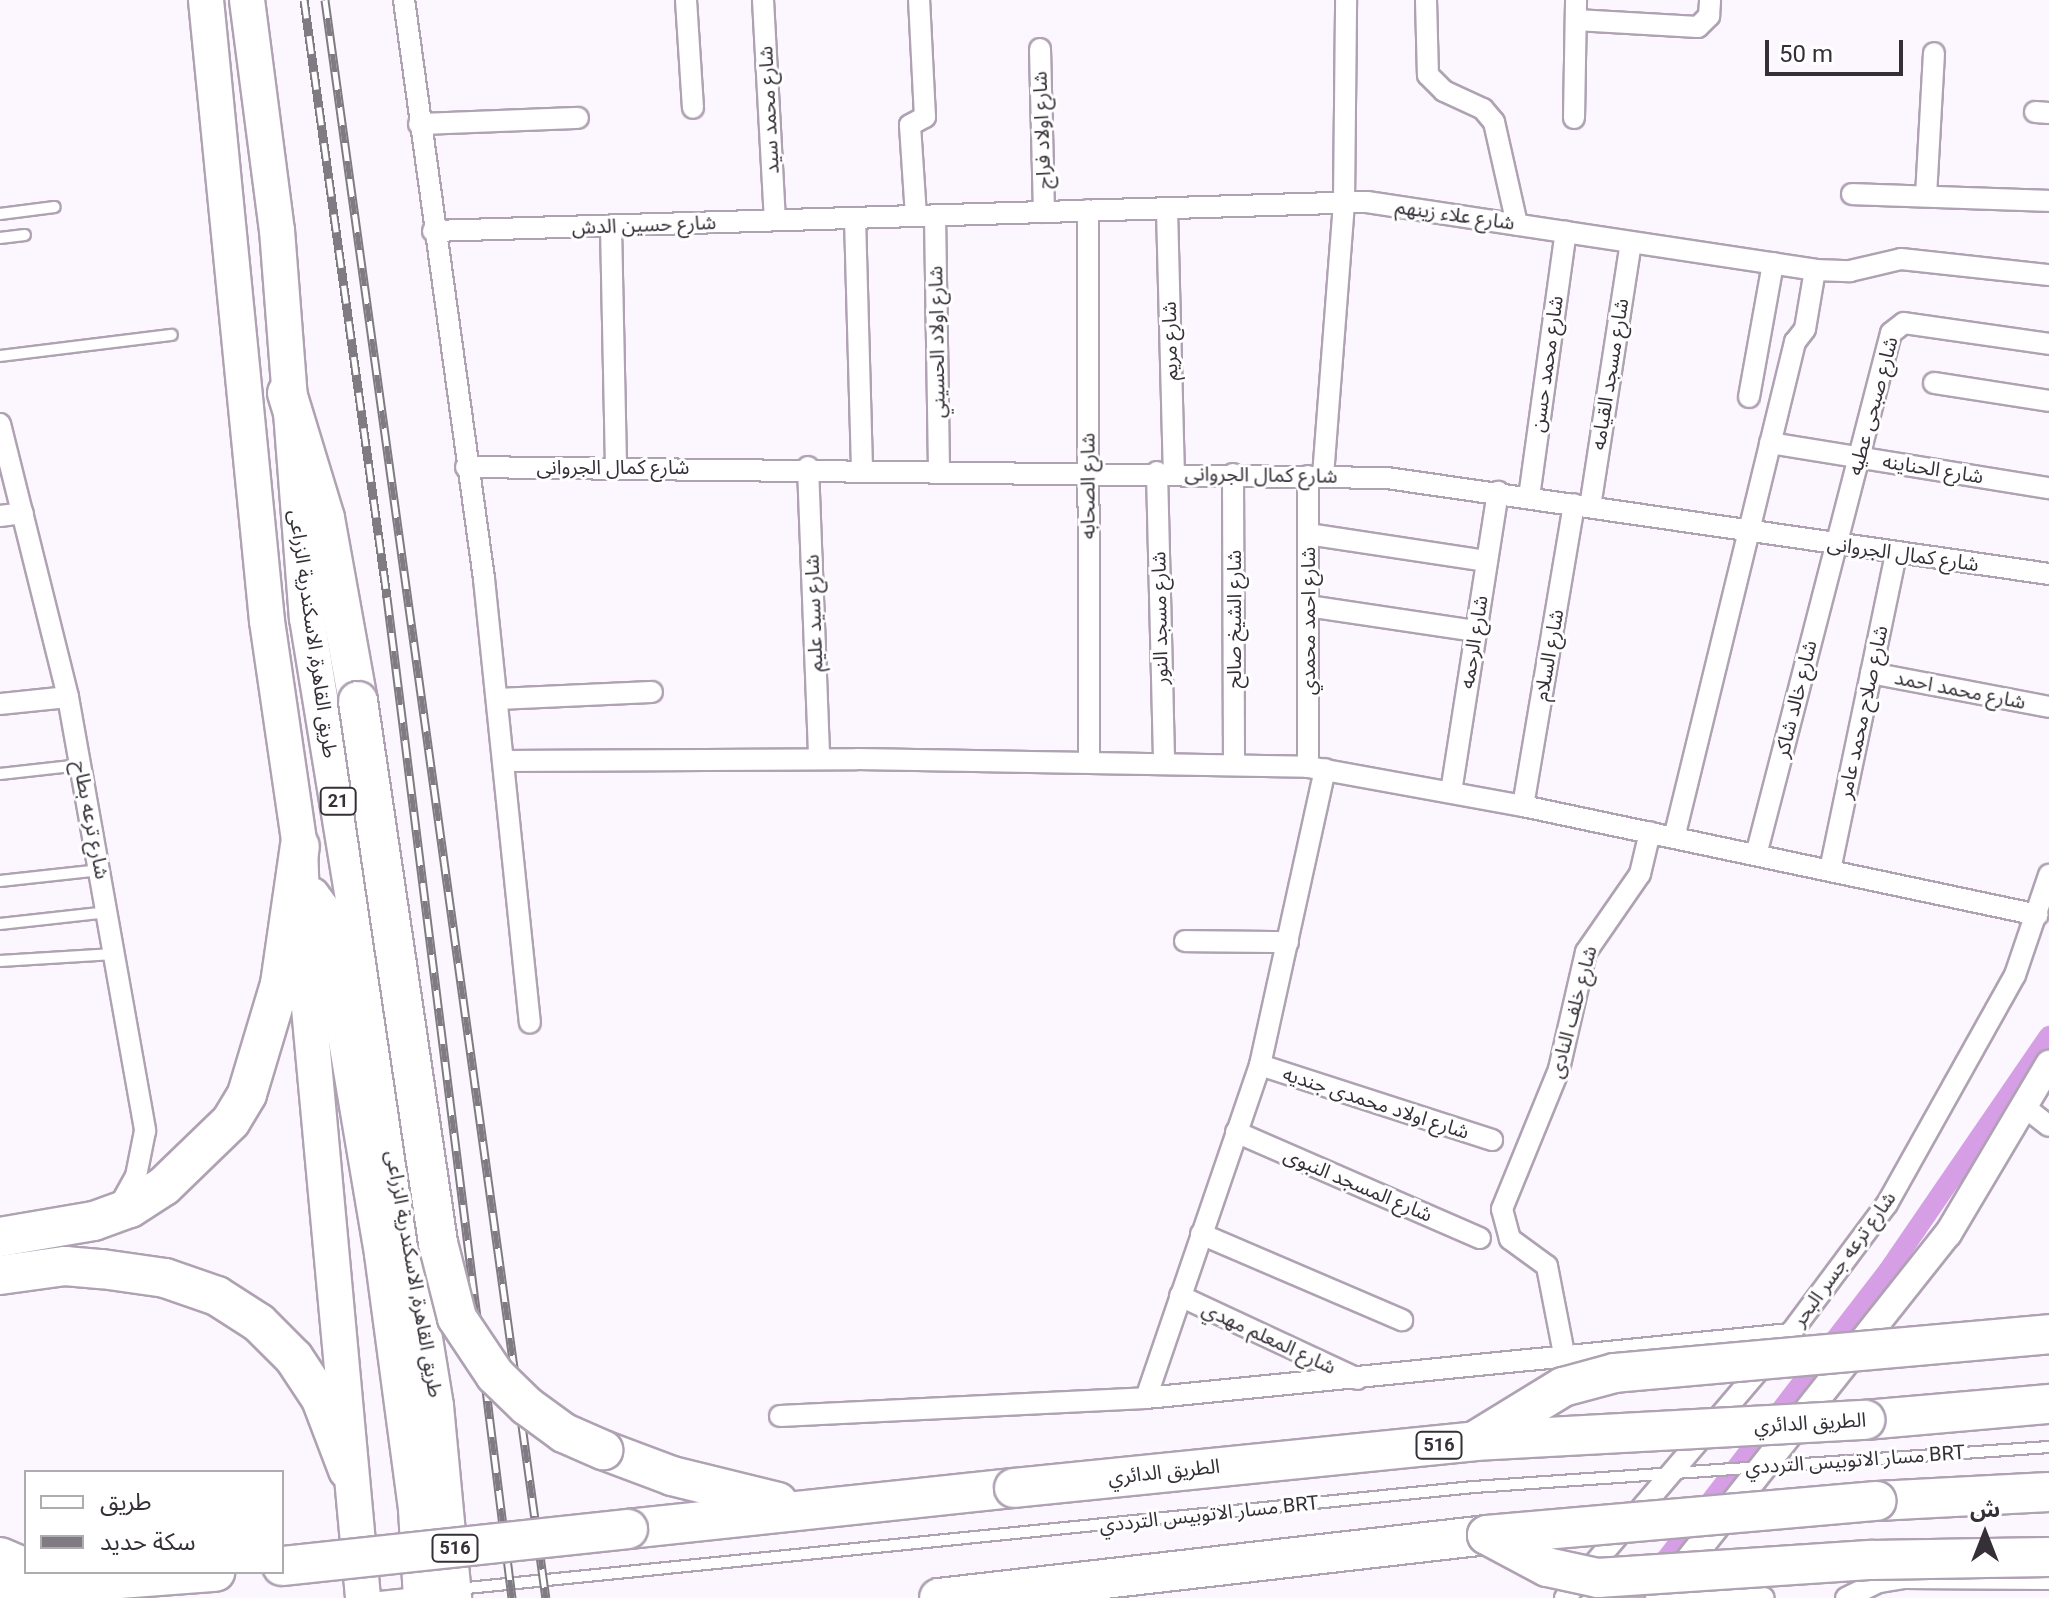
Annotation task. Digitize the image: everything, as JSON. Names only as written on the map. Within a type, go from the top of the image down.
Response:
[{"type":"highway","name":"طريق القاهرة, الاسكندرية الزراعى","points":[[206,0],[267,621],[300,862],[348,1470],[363,1598]]},
{"type":"highway","name":"طريق القاهرة, الاسكندرية الزراعى","points":[[247,0],[277,230],[287,393],[307,618],[436,1406],[454,1598]]},
{"type":"highway","points":[[287,393],[325,518],[358,701],[438,1243],[457,1318],[495,1375],[527,1406],[564,1433],[684,1479],[813,1508]]},
{"type":"highway","points":[[0,1237],[112,1215],[148,1198],[180,1172],[231,1121],[247,1094],[280,984],[300,862]]},
{"type":"highway","points":[[300,862],[322,909],[330,946],[382,1254],[416,1509],[421,1598]]},
{"type":"highway","points":[[0,1275],[65,1266],[113,1270],[165,1278],[217,1296],[259,1323],[294,1358],[321,1399],[348,1470]]},
{"type":"highway","points":[[1475,1441],[1563,1387],[1615,1373],[2049,1334]]},
{"type":"highway","name":"الطريق الدائري","points":[[284,1566],[1475,1441],[1865,1420],[2049,1404]]},
{"type":"highway","points":[[939,1598],[1005,1594],[1487,1535],[1877,1501],[2049,1492]]},
{"type":"highway","points":[[1487,1535],[1547,1567],[1598,1578],[1872,1560],[2049,1557]]},
{"type":"highway","points":[[0,1557],[24,1567]]},
{"type":"highway","points":[[0,1588],[53,1578],[161,1574]]},
{"type":"street","points":[[404,0],[497,699],[530,1023]]},
{"type":"street","points":[[686,0],[693,108]]},
{"type":"street","name":"شارع محمد سيد","points":[[763,0],[775,220]]},
{"type":"street","name":"شارع اولاد الحسيني","points":[[919,0],[925,117],[910,125],[926,216],[939,469]]},
{"type":"street","name":"شارع احمد محمدي","points":[[1146,1398],[1260,1065],[1288,942],[1317,768],[1308,606],[1308,534],[1344,202],[1346,0]]},
{"type":"street","points":[[1426,0],[1428,75],[1444,91],[1483,109],[1494,122],[1517,224]]},
{"type":"street","points":[[1574,118],[1576,10],[1698,27],[1709,16],[1710,0]]},
{"type":"street","name":"شارع اولاد فراج","points":[[1040,49],[1044,212]]},
{"type":"street","points":[[1926,196],[1934,53]]},
{"type":"street","points":[[419,124],[578,118]]},
{"type":"street","points":[[1852,194],[2049,201]]},
{"type":"street","name":"شارع علاء زينهم","points":[[855,218],[1344,202],[1517,224],[1815,270],[1850,271],[1901,259],[2049,275]]},
{"type":"street","name":"شارع الصحابه","points":[[1088,210],[1089,762]]},
{"type":"street","name":"شارع مريم","points":[[1166,472],[1167,210]]},
{"type":"street","points":[[855,218],[862,468]]},
{"type":"street","name":"شارع حسين الدش","points":[[433,231],[855,218]]},
{"type":"street","points":[[611,227],[616,467]]},
{"type":"street","name":"شارع محمد حسن","points":[[1529,497],[1566,232]]},
{"type":"street","name":"شارع مسجد القيامه","points":[[1582,505],[1631,242]]},
{"type":"street","points":[[1749,397],[1773,263]]},
{"type":"street","points":[[1674,838],[1795,342],[1805,329],[1815,270]]},
{"type":"street","name":"شارع صبحى عطيه","points":[[1836,544],[1891,333],[1899,325],[2049,344]]},
{"type":"street","points":[[1934,383],[2049,401]]},
{"type":"street","name":"شارع ترعه بطاح","points":[[0,424],[68,697],[145,1131],[136,1176],[112,1215]]},
{"type":"street","name":"شارع الحناينه","points":[[1770,443],[2049,488]]},
{"type":"street","name":"شارع كمال الجروانى","points":[[466,467],[808,467],[1387,478],[2049,574]]},
{"type":"street","name":"شارع سيد عليم","points":[[808,467],[819,759]]},
{"type":"street","name":"شارع مسجد النور","points":[[1164,763],[1166,472]]},
{"type":"street","name":"شارع الشيخ صالح","points":[[1233,474],[1234,764]]},
{"type":"street","name":"شارع الرحمه","points":[[1451,792],[1498,492]]},
{"type":"street","name":"شارع السلام","points":[[1523,806],[1582,505]]},
{"type":"street","points":[[0,516],[23,513]]},
{"type":"street","points":[[1308,534],[1487,561]]},
{"type":"street","name":"شارع خالد شاكر","points":[[1756,855],[1836,544]]},
{"type":"street","name":"شارع صلاح محمد عامر","points":[[1830,870],[1896,553]]},
{"type":"street","points":[[1308,606],[1476,631]]},
{"type":"street","name":"شارع محمد احمد","points":[[1871,673],[2049,707]]},
{"type":"street","points":[[497,699],[652,692]]},
{"type":"street","points":[[0,704],[68,697]]},
{"type":"street","points":[[503,761],[819,759],[1234,764],[1317,768],[1523,806],[2038,915]]},
{"type":"street","name":"شارع خلف النادى","points":[[1565,1359],[1550,1273],[1543,1261],[1510,1239],[1502,1220],[1505,1199],[1559,1069],[1586,952],[1640,874],[1650,832]]},
{"type":"street","name":"شارع ترعه جسر البحر","points":[[1565,1598],[1790,1334],[1887,1204],[2015,975],[2038,915],[2049,875]]},
{"type":"street","points":[[1185,941],[1288,942]]},
{"type":"street","points":[[1663,1594],[1948,1234],[2026,1108],[2049,1064]]},
{"type":"street","name":"شارع اولاد محمدى جنديه","points":[[1260,1065],[1492,1140]]},
{"type":"street","points":[[2026,1108],[2049,1126]]},
{"type":"street","name":"شارع المسجد النبوى","points":[[1236,1132],[1480,1238]]},
{"type":"street","points":[[1201,1234],[1402,1320]]},
{"type":"street","name":"شارع المعلم مهدي","points":[[1180,1296],[1358,1379]]},
{"type":"street","points":[[780,1416],[1146,1398],[1565,1359],[1790,1334]]},
{"type":"street","points":[[1846,1598],[1879,1582],[1905,1578],[2049,1579]]},
{"type":"street","points":[[1663,1594],[1764,1598]]},
{"type":"lane","points":[[0,214],[55,207]]},
{"type":"lane","points":[[0,238],[25,235]]},
{"type":"lane","points":[[0,356],[172,335]]},
{"type":"lane","points":[[0,774],[80,765]]},
{"type":"lane","points":[[0,881],[100,870]]},
{"type":"lane","points":[[0,924],[108,912]]},
{"type":"lane","points":[[0,961],[116,954]]},
{"type":"lane","name":"مسار الاتوبيس الترددي BRT","points":[[371,1598],[1474,1487],[2049,1447]]},
{"type":"waterway","points":[[1630,1598],[1663,1563],[1888,1271],[2049,1036]]},
{"type":"railway","points":[[304,0],[387,597],[512,1598]]},
{"type":"railway","points":[[325,0],[546,1598]]}]
